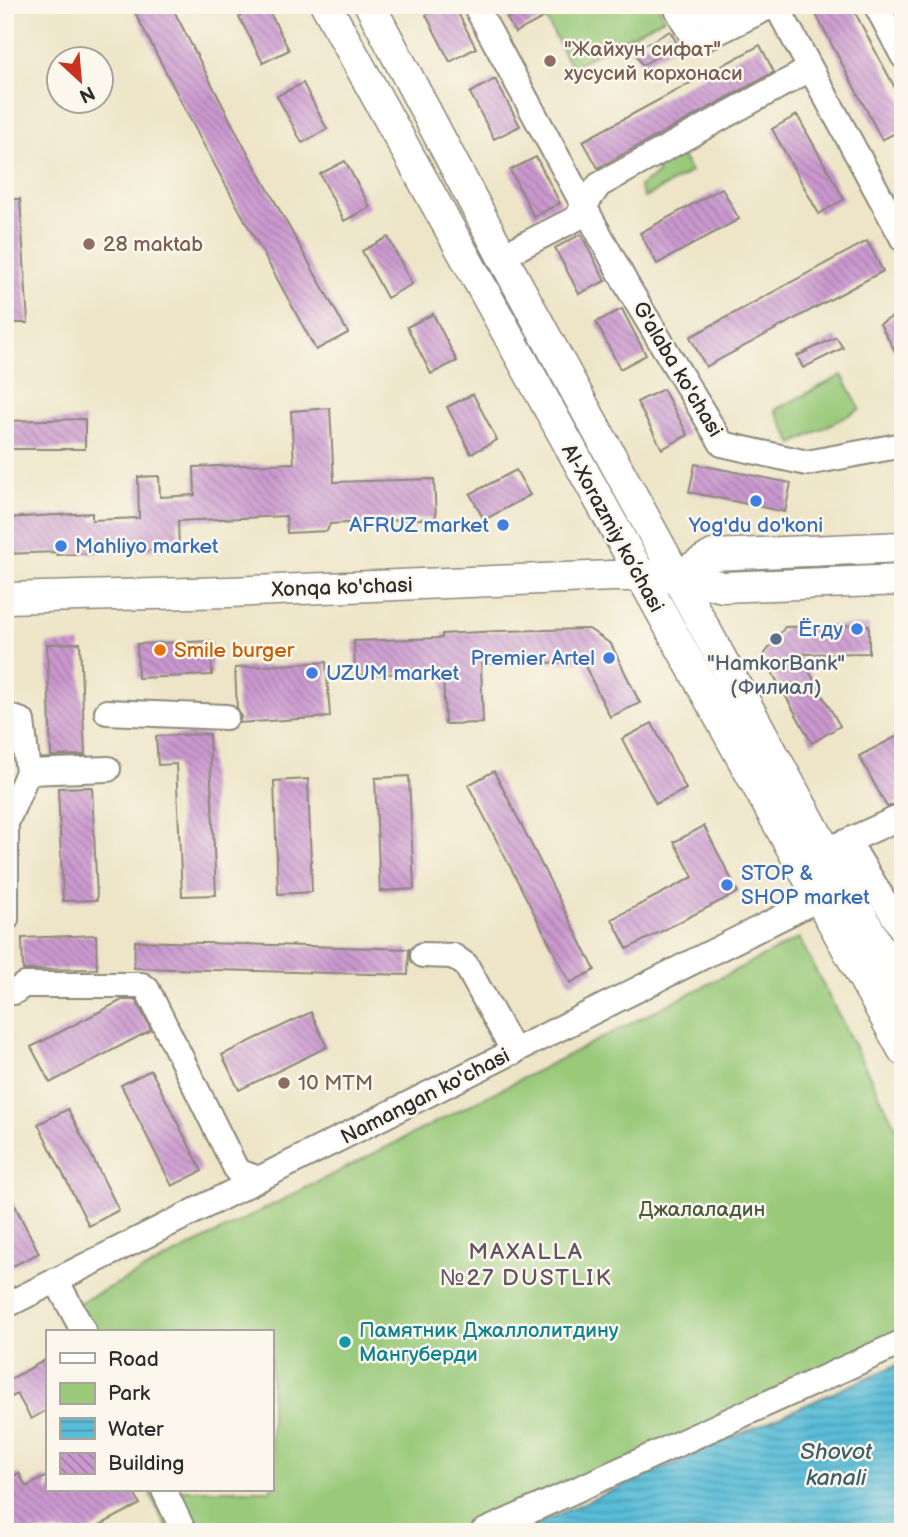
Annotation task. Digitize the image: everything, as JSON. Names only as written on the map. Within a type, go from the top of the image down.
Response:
[{"type":"main road","name":"Al-Xorazmiy ko’chasi","points":[[326,5],[903,1050]]},
{"type":"main road","name":"Al-Xorazmiy ko’chasi","points":[[370,5],[502,256],[678,576],[837,845],[844,885],[903,992]]},
{"type":"main road","points":[[678,576],[713,555],[903,547]]},
{"type":"main road","name":"Xonqa ko'chasi","points":[[5,598],[640,576],[678,576],[723,587],[903,580]]},
{"type":"street","points":[[675,5],[690,33],[704,39],[731,11]]},
{"type":"street","points":[[701,5],[706,14],[774,5],[903,239]]},
{"type":"street","points":[[876,5],[903,56]]},
{"type":"street","name":"G'alaba ko'chasi","points":[[484,8],[629,289],[722,444],[807,463],[903,445]]},
{"type":"street","points":[[502,256],[575,219],[598,185],[810,69]]},
{"type":"street","points":[[107,712],[226,716]]},
{"type":"street","points":[[5,715],[22,721],[28,772],[6,823],[6,919]]},
{"type":"street","points":[[28,772],[108,769]]},
{"type":"street","points":[[903,816],[837,845],[903,932]]},
{"type":"street","name":"Namangan ko'chasi","points":[[5,1306],[844,885]]},
{"type":"street","points":[[422,955],[453,956],[466,965],[514,1052]]},
{"type":"street","points":[[14,992],[24,985],[142,985],[147,989],[237,1171],[259,1179]]},
{"type":"street","points":[[56,1280],[83,1330]]},
{"type":"street","points":[[483,1532],[903,1342]]},
{"type":"street","points":[[165,1492],[184,1532]]},
{"type":"green space","points":[[572,5],[658,5],[664,18],[571,67],[546,19]]},
{"type":"green space","points":[[678,149],[691,172],[644,198],[639,186],[658,174],[654,162]]},
{"type":"green space","points":[[842,375],[860,409],[793,444],[775,410]]},
{"type":"green space","name":"Джалаладин","points":[[799,938],[903,1141],[903,1338],[464,1532],[169,1532],[149,1492],[273,1492],[273,1330],[65,1330],[57,1314]]},
{"type":"water","name":"Shovot kanali","points":[[903,1362],[903,1532],[518,1532]]},
{"type":"building","points":[[131,5],[171,5],[239,137],[348,333],[316,350]]},
{"type":"building","points":[[266,5],[289,50],[263,63],[239,17]]},
{"type":"building","points":[[445,5],[454,5],[476,48],[450,62],[426,15]]},
{"type":"building","points":[[532,5],[542,5],[548,15],[515,33],[507,18]]},
{"type":"building","points":[[811,5],[851,5],[903,103],[903,129],[882,140]]},
{"type":"building","points":[[670,31],[678,45],[642,65],[634,51]]},
{"type":"building","points":[[760,45],[774,72],[598,168],[583,141]]},
{"type":"building","points":[[495,79],[520,126],[494,139],[470,93]]},
{"type":"building","points":[[303,83],[327,129],[302,143],[277,96]]},
{"type":"building","points":[[797,115],[844,199],[819,214],[772,129]]},
{"type":"building","points":[[536,157],[560,203],[534,217],[510,170]]},
{"type":"building","points":[[345,161],[370,207],[344,221],[320,174]]},
{"type":"building","points":[[722,188],[739,219],[657,264],[640,233]]},
{"type":"building","points":[[5,199],[20,199],[28,323],[5,323]]},
{"type":"building","points":[[581,234],[605,281],[579,294],[555,248]]},
{"type":"building","points":[[388,237],[412,284],[387,298],[362,251]]},
{"type":"building","points":[[867,241],[883,271],[706,367],[690,337]]},
{"type":"building","points":[[622,309],[646,355],[620,369],[596,322]]},
{"type":"building","points":[[903,311],[903,366],[880,324]]},
{"type":"building","points":[[433,314],[457,361],[431,374],[407,327]]},
{"type":"building","points":[[836,337],[843,348],[803,368],[797,356]]},
{"type":"building","points":[[663,389],[688,435],[662,449],[637,402]]},
{"type":"building","points":[[473,394],[497,440],[471,454],[447,407]]},
{"type":"building","points":[[330,408],[334,482],[434,479],[436,518],[330,524],[327,531],[287,533],[286,516],[178,521],[179,549],[57,555],[57,552],[5,554],[5,518],[92,513],[92,520],[139,518],[138,477],[159,476],[160,497],[195,495],[194,467],[294,463],[291,411]]},
{"type":"building","points":[[85,419],[85,449],[5,449],[5,421]]},
{"type":"building","points":[[695,464],[791,483],[785,512],[689,492]]},
{"type":"building","points":[[516,470],[530,495],[484,520],[470,494]]},
{"type":"building","points":[[869,625],[869,653],[799,654],[840,726],[812,743],[763,656],[785,627]]},
{"type":"building","points":[[589,629],[611,644],[640,703],[610,717],[583,662],[481,664],[483,723],[445,724],[443,672],[355,675],[354,641],[442,638],[442,634],[499,631]]},
{"type":"building","points":[[211,641],[212,675],[138,678],[137,644]]},
{"type":"building","points":[[80,643],[85,755],[51,756],[47,644]]},
{"type":"building","points":[[326,662],[330,717],[239,723],[241,717],[237,708],[235,668]]},
{"type":"building","points":[[652,723],[686,789],[656,804],[622,739]]},
{"type":"building","points":[[903,733],[903,801],[887,807],[859,756]]},
{"type":"building","points":[[209,734],[216,895],[182,896],[176,764],[158,765],[156,736]]},
{"type":"building","points":[[494,771],[595,970],[570,983],[468,785]]},
{"type":"building","points":[[409,776],[414,889],[380,891],[375,778]]},
{"type":"building","points":[[308,779],[312,892],[278,894],[274,781]]},
{"type":"building","points":[[92,787],[97,900],[63,901],[58,788]]},
{"type":"building","points":[[704,826],[738,892],[627,949],[612,919],[693,877],[674,842]]},
{"type":"building","points":[[96,935],[97,969],[23,970],[22,938]]},
{"type":"building","points":[[135,941],[409,949],[408,975],[134,968]]},
{"type":"building","points":[[122,1000],[136,1000],[151,1030],[50,1083],[31,1047]]},
{"type":"building","points":[[311,1012],[327,1047],[239,1090],[222,1055]]},
{"type":"building","points":[[151,1070],[202,1171],[172,1186],[121,1085]]},
{"type":"building","points":[[68,1109],[119,1210],[89,1226],[38,1124]]},
{"type":"building","points":[[5,1186],[39,1253],[5,1270]]},
{"type":"building","points":[[46,1360],[46,1411],[31,1419],[17,1394],[12,1397],[5,1382]]},
{"type":"building","points":[[19,1473],[26,1487],[46,1477],[46,1492],[133,1492],[140,1504],[87,1532],[5,1532],[5,1480]]},
{"type":"place","name":"\"Жайхун сифат\" хусусий корхонаси","points":[[550,61]]},
{"type":"place","name":"28 maktab","points":[[89,244]]},
{"type":"place","name":"Yog'du do'koni","points":[[756,501]]},
{"type":"place","name":"AFRUZ market","points":[[503,525]]},
{"type":"place","name":"Mahliyo market","points":[[61,546]]},
{"type":"place","name":"Ёгду","points":[[857,629]]},
{"type":"place","name":"\"HamkorBank\" (Филиал)","points":[[776,639]]},
{"type":"place","name":"Smile burger","points":[[160,650]]},
{"type":"place","name":"Premier Artel","points":[[609,658]]},
{"type":"place","name":"UZUM market","points":[[312,673]]},
{"type":"place","name":"STOP & SHOP market","points":[[727,885]]},
{"type":"place","name":"10 MTM","points":[[284,1083]]},
{"type":"place","name":"Памятник Джаллолитдину Мангуберди","points":[[345,1342]]},
{"type":"district","name":"MAXALLA №27 DUSTLIK","points":[[526,1264]]}]
